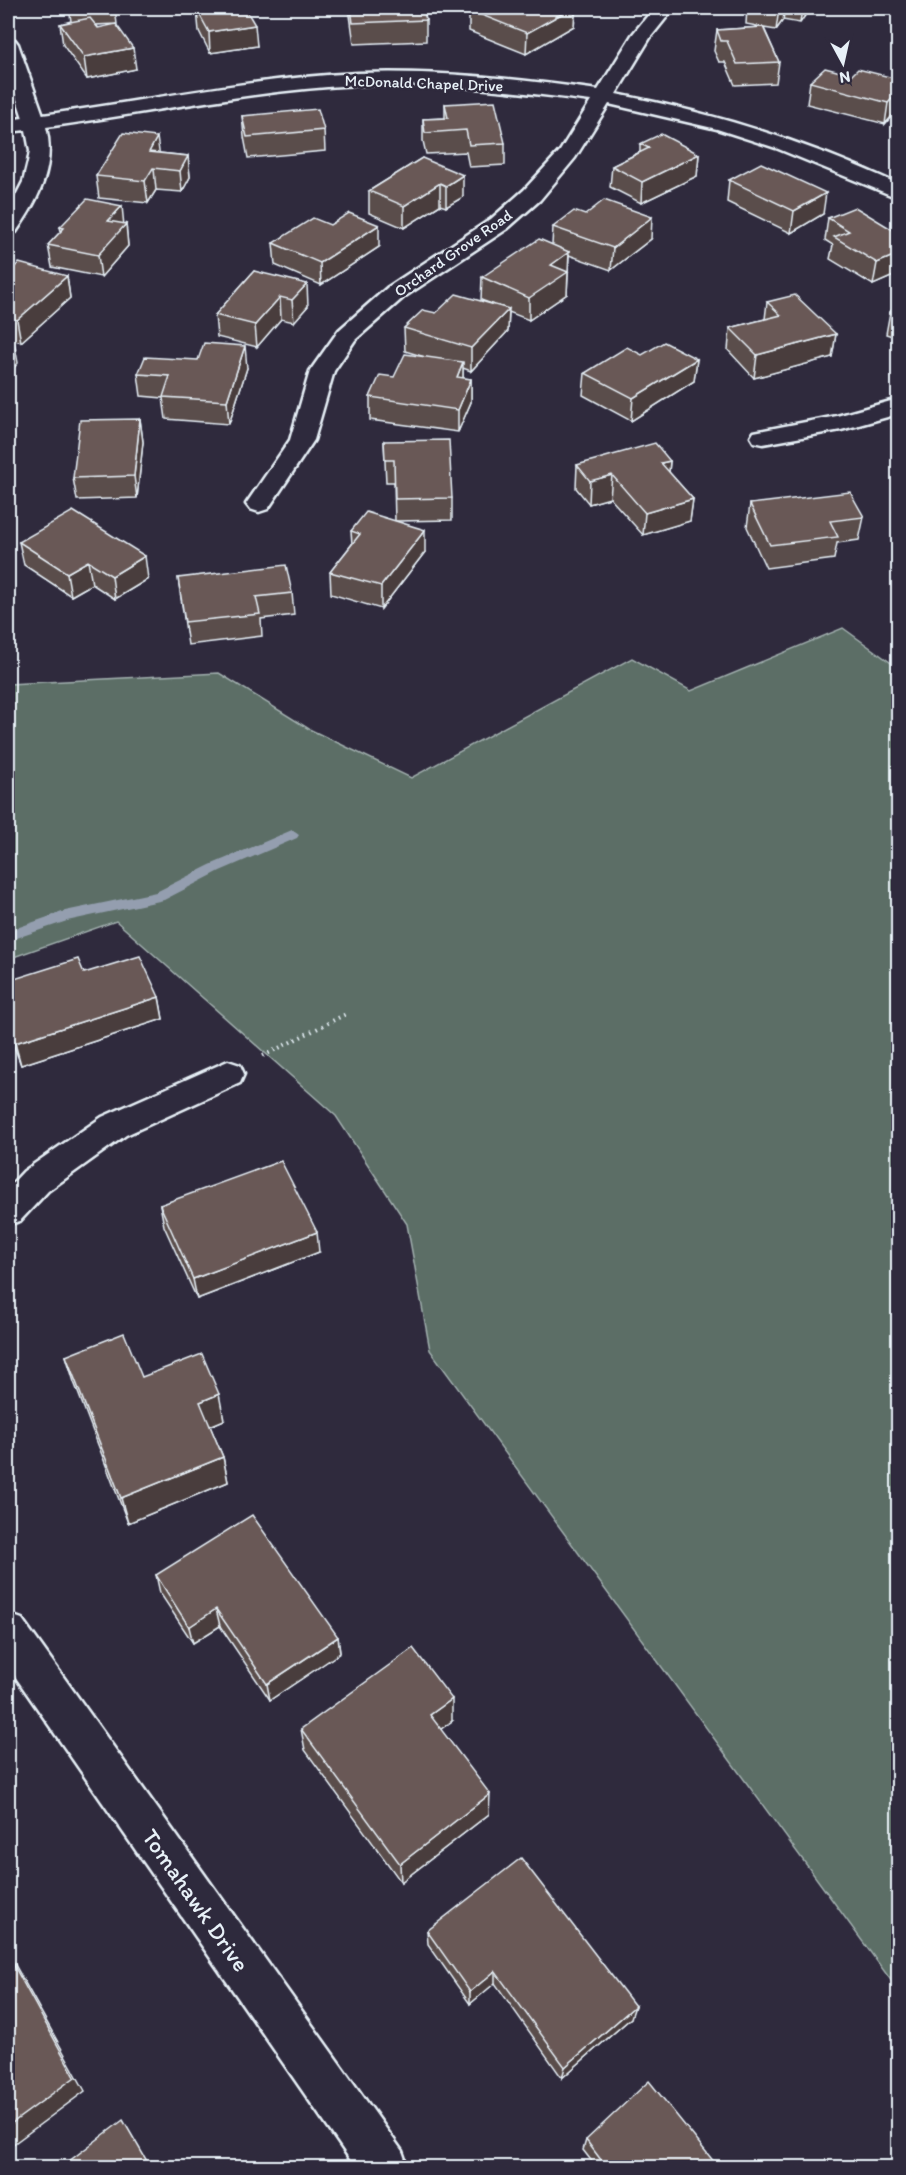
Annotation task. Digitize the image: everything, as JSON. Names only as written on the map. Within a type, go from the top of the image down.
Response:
[{"type":"street","name":"Orchard Grove Road","points":[[260,504],[302,440],[322,370],[347,335],[396,292],[499,224],[532,195],[568,154],[642,35],[664,8]]},
{"type":"street","points":[[8,44],[40,148],[37,169],[25,202],[8,227]]},
{"type":"street","name":"McDonald Chapel Drive","points":[[8,126],[266,87],[350,80],[475,81],[602,96],[699,116],[830,159],[898,192]]},
{"type":"street","points":[[763,437],[841,423],[898,406]]},
{"type":"street","points":[[8,1211],[36,1181],[114,1126],[228,1074]]},
{"type":"street","name":"Tomahawk Drive","points":[[8,1633],[385,2168]]},
{"type":"path","points":[[228,1074],[346,1014]]},
{"type":"green space","points":[[843,628],[898,668],[898,1990],[430,1350],[407,1224],[336,1116],[116,921],[8,959],[8,684],[219,673],[309,729],[411,778],[632,658],[691,691]]},
{"type":"building","points":[[245,8],[255,25],[209,32],[197,10]]},
{"type":"building","points":[[351,8],[423,8],[426,20],[353,23]]},
{"type":"building","points":[[474,8],[572,8],[527,33],[469,10]]},
{"type":"building","points":[[90,18],[98,28],[116,24],[133,48],[84,57],[60,24]]},
{"type":"building","points":[[763,27],[779,62],[737,64],[727,41],[721,41],[717,30]]},
{"type":"building","points":[[825,68],[852,75],[858,69],[898,79],[898,92],[888,103],[810,82]]},
{"type":"building","points":[[495,101],[505,143],[469,145],[466,130],[425,133],[423,119],[448,118],[445,104]]},
{"type":"building","points":[[318,109],[324,130],[247,137],[242,116]]},
{"type":"building","points":[[123,133],[157,137],[149,152],[188,156],[180,171],[153,168],[145,181],[96,176]]},
{"type":"building","points":[[661,134],[699,154],[642,182],[612,166],[649,148],[640,144]]},
{"type":"building","points":[[422,158],[463,175],[446,186],[440,183],[404,206],[369,191]]},
{"type":"building","points":[[761,163],[826,193],[794,211],[729,180]]},
{"type":"building","points":[[87,199],[122,206],[108,221],[126,224],[98,255],[48,245],[64,228],[60,227]]},
{"type":"building","points":[[604,200],[652,217],[613,248],[553,227],[574,211],[585,215]]},
{"type":"building","points":[[855,207],[898,233],[898,254],[877,263],[834,237],[849,231],[828,218]]},
{"type":"building","points":[[349,213],[379,225],[320,263],[273,243],[313,218],[330,225]]},
{"type":"building","points":[[539,239],[569,252],[551,265],[568,272],[529,298],[482,277]]},
{"type":"building","points":[[19,263],[67,276],[17,320],[8,317],[8,282],[10,280],[8,273]]},
{"type":"building","points":[[254,271],[307,284],[292,300],[280,297],[255,325],[215,315]]},
{"type":"building","points":[[456,294],[509,309],[471,348],[404,328],[423,310],[436,313]]},
{"type":"building","points":[[795,295],[836,334],[757,355],[730,328],[781,315],[767,302]]},
{"type":"building","points":[[898,303],[898,314],[890,312]]},
{"type":"building","points":[[8,339],[14,341],[8,347]]},
{"type":"building","points":[[664,342],[697,359],[633,398],[585,373],[627,347],[642,355]]},
{"type":"building","points":[[204,343],[245,346],[227,401],[163,397],[170,376],[138,374],[145,357],[198,360]]},
{"type":"building","points":[[405,354],[463,362],[457,377],[471,379],[458,410],[370,397],[380,375],[394,377]]},
{"type":"building","points":[[140,419],[134,476],[73,478],[80,420]]},
{"type":"building","points":[[449,440],[452,498],[395,499],[394,460],[385,460],[384,441]]},
{"type":"building","points":[[655,443],[670,461],[661,463],[693,499],[645,513],[612,475],[590,481],[577,465]]},
{"type":"building","points":[[850,492],[864,517],[830,521],[838,537],[770,545],[750,504]]},
{"type":"building","points":[[73,511],[145,556],[112,576],[88,561],[67,573],[19,542]]},
{"type":"building","points":[[366,512],[425,530],[381,586],[330,572],[360,534],[351,531]]},
{"type":"building","points":[[286,565],[292,593],[256,597],[260,614],[185,622],[178,578]]},
{"type":"building","points":[[140,956],[159,997],[15,1043],[8,1025],[8,981],[78,959],[84,973]]},
{"type":"building","points":[[281,1161],[317,1232],[193,1279],[160,1205]]},
{"type":"building","points":[[124,1333],[142,1377],[202,1354],[219,1394],[200,1402],[223,1457],[121,1498],[66,1356]]},
{"type":"building","points":[[252,1515],[338,1637],[267,1684],[216,1609],[189,1627],[156,1575]]},
{"type":"building","points":[[413,1648],[452,1699],[430,1715],[490,1794],[400,1864],[301,1729]]},
{"type":"building","points":[[521,1858],[635,2006],[565,2067],[495,1971],[470,1992],[427,1931]]},
{"type":"building","points":[[8,1955],[75,2077],[8,2126]]},
{"type":"building","points":[[649,2081],[719,2168],[607,2168],[586,2140]]},
{"type":"building","points":[[123,2120],[151,2168],[60,2168]]},
{"type":"waterway","points":[[8,936],[65,916],[159,896],[215,868],[292,835]]}]
